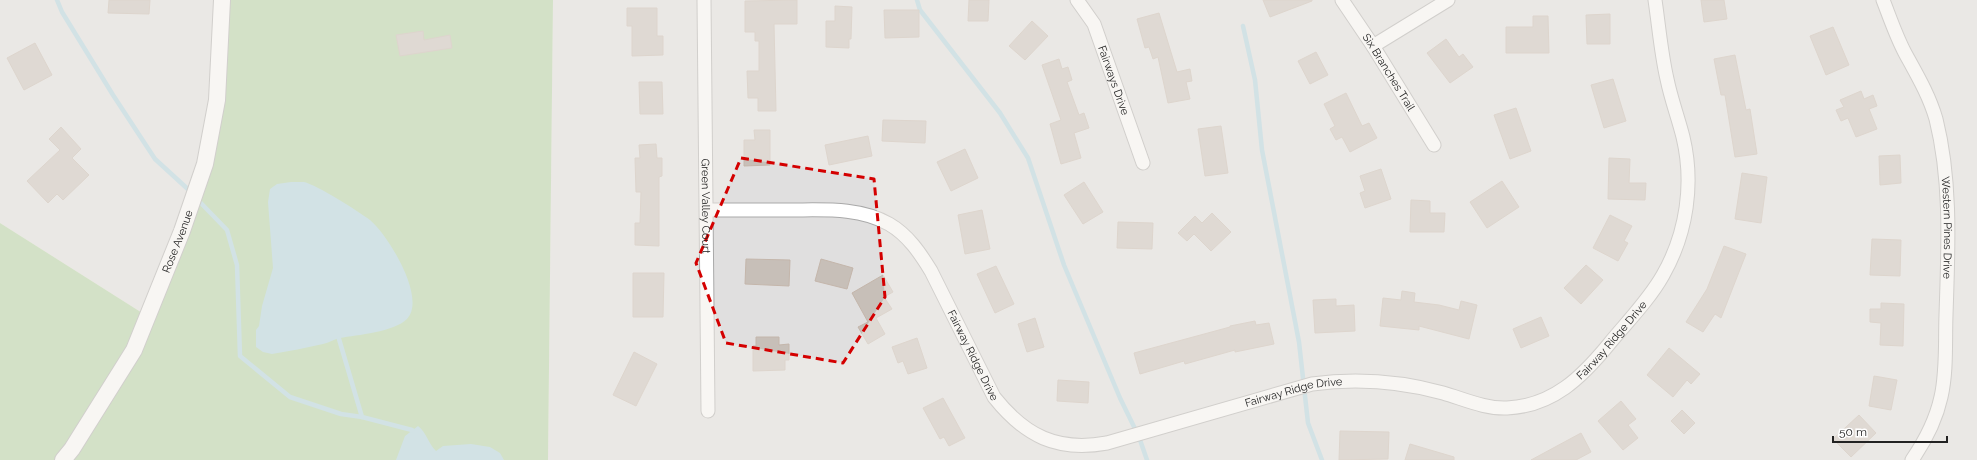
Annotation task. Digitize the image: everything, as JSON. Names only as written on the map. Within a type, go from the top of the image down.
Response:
[{"type":"street","name":"Rose Avenue","points":[[63,460],[72,449],[134,350],[182,231],[206,164],[217,100],[222,0]]},
{"type":"street","name":"Green Valley Court","points":[[704,0],[708,411]]},
{"type":"street","name":"Fairways Drive","points":[[1077,0],[1094,24],[1143,163]]},
{"type":"street","name":"Six Branches Trail","points":[[1342,0],[1373,46],[1434,145]]},
{"type":"street","points":[[1373,46],[1448,0]]},
{"type":"street","name":"Fairway Ridge Drive","points":[[707,210],[842,210],[867,215],[889,224],[908,238],[919,251],[931,271],[994,397],[1004,410],[1017,423],[1032,433],[1064,445],[1080,446],[1107,443],[1312,384],[1333,381],[1387,381],[1443,393],[1492,408],[1522,407],[1554,396],[1572,384],[1593,364],[1662,277],[1674,253],[1682,229],[1687,205],[1687,160],[1683,135],[1667,81],[1655,0]]},
{"type":"street","name":"Western Pines Drive","points":[[1883,0],[1893,28],[1924,88],[1935,118],[1944,163],[1946,189],[1947,284],[1944,374],[1941,397],[1925,441],[1912,460]]},
{"type":"highlighted area","points":[[741,158],[874,179],[885,297],[843,363],[726,343],[696,263]]},
{"type":"shaded area","points":[[0,0],[222,0],[205,164],[147,316],[0,223]]},
{"type":"shaded area","points":[[553,0],[1977,0],[1977,460],[548,460]]},
{"type":"green space","points":[[222,0],[553,0],[548,460],[0,460],[0,223],[147,316],[205,164]]},
{"type":"water","points":[[304,182],[318,188],[370,220],[378,228],[395,252],[409,282],[412,297],[412,309],[407,319],[385,330],[340,338],[291,351],[272,354],[263,352],[256,347],[256,330],[259,326],[262,306],[273,268],[268,202],[270,189],[277,184]]},
{"type":"water","points":[[418,426],[436,451],[443,446],[471,444],[490,447],[500,453],[504,460],[396,460],[405,436]]},
{"type":"building","points":[[109,0],[150,0],[149,14],[108,13]]},
{"type":"building","points":[[797,0],[797,24],[774,24],[776,111],[758,111],[758,98],[748,98],[747,71],[759,71],[759,41],[755,41],[755,32],[745,32],[745,1]]},
{"type":"building","points":[[969,0],[989,0],[988,21],[968,21]]},
{"type":"building","points":[[1263,0],[1312,0],[1312,1],[1270,17]]},
{"type":"building","points":[[1701,0],[1724,0],[1727,19],[1704,22]]},
{"type":"building","points":[[835,6],[852,7],[851,39],[849,39],[849,48],[826,47],[826,21],[835,21]]},
{"type":"building","points":[[627,8],[657,8],[657,36],[663,36],[663,55],[632,56],[632,26],[627,26]]},
{"type":"building","points":[[884,10],[919,10],[919,37],[885,38]]},
{"type":"building","points":[[1159,13],[1177,72],[1190,69],[1192,81],[1186,82],[1190,99],[1168,103],[1158,57],[1153,59],[1149,47],[1145,48],[1137,19]]},
{"type":"building","points":[[1610,14],[1610,44],[1587,44],[1586,15]]},
{"type":"building","points":[[1533,16],[1548,16],[1549,53],[1506,53],[1506,27],[1533,27]]},
{"type":"building","points":[[1032,21],[1048,36],[1025,60],[1009,46]]},
{"type":"building","points":[[1833,27],[1849,65],[1826,75],[1810,36]]},
{"type":"building","points":[[423,31],[424,40],[450,35],[452,48],[400,56],[396,35]]},
{"type":"building","points":[[1446,39],[1459,57],[1463,54],[1473,67],[1450,83],[1427,53]]},
{"type":"building","points":[[35,43],[52,75],[24,90],[7,58]]},
{"type":"building","points":[[1316,52],[1328,75],[1310,84],[1298,61]]},
{"type":"building","points":[[1735,55],[1746,110],[1750,109],[1757,154],[1735,157],[1725,95],[1721,95],[1714,59]]},
{"type":"building","points":[[1059,59],[1062,69],[1068,67],[1072,80],[1067,82],[1079,115],[1084,113],[1089,128],[1074,133],[1081,158],[1061,164],[1050,124],[1061,120],[1042,65]]},
{"type":"building","points":[[1613,79],[1626,121],[1604,128],[1591,85]]},
{"type":"building","points":[[639,82],[662,82],[663,114],[640,114]]},
{"type":"building","points":[[1861,91],[1864,99],[1873,95],[1877,106],[1869,109],[1877,129],[1856,137],[1848,118],[1841,121],[1836,110],[1844,107],[1840,100]]},
{"type":"building","points":[[1346,93],[1362,126],[1369,123],[1377,138],[1350,152],[1342,137],[1336,140],[1330,129],[1335,126],[1324,104]]},
{"type":"building","points":[[1516,108],[1531,151],[1510,159],[1494,115]]},
{"type":"building","points":[[883,120],[926,121],[925,143],[882,141]]},
{"type":"building","points":[[1221,126],[1228,173],[1205,176],[1198,129]]},
{"type":"building","points":[[61,127],[81,149],[72,158],[89,175],[63,200],[57,194],[48,203],[27,181],[60,150],[49,139]]},
{"type":"building","points":[[754,130],[770,130],[770,165],[744,166],[744,140],[755,140]]},
{"type":"building","points":[[868,136],[872,156],[829,165],[825,145]]},
{"type":"building","points":[[656,144],[657,158],[662,158],[662,176],[659,177],[659,246],[635,245],[635,223],[640,223],[641,192],[636,192],[635,158],[640,158],[639,145]]},
{"type":"building","points":[[965,149],[978,178],[951,191],[937,162]]},
{"type":"building","points":[[1900,155],[1901,183],[1880,185],[1879,156]]},
{"type":"building","points":[[1609,158],[1630,159],[1629,183],[1646,183],[1645,200],[1608,199]]},
{"type":"building","points":[[1381,169],[1391,199],[1365,208],[1360,193],[1365,191],[1360,176]]},
{"type":"building","points":[[1742,173],[1767,177],[1761,223],[1735,219]]},
{"type":"building","points":[[1502,181],[1519,207],[1487,228],[1470,202]]},
{"type":"building","points":[[1084,182],[1103,212],[1083,224],[1064,195]]},
{"type":"building","points":[[1411,200],[1430,201],[1430,213],[1445,213],[1444,232],[1410,232]]},
{"type":"building","points":[[982,210],[990,249],[965,254],[958,215]]},
{"type":"building","points":[[1212,213],[1231,232],[1211,251],[1194,234],[1187,241],[1178,233],[1195,216],[1202,223]]},
{"type":"building","points":[[1610,215],[1632,226],[1624,241],[1628,243],[1618,261],[1593,248]]},
{"type":"building","points":[[1118,222],[1153,223],[1152,249],[1117,248]]},
{"type":"building","points":[[1872,239],[1901,240],[1900,276],[1870,275]]},
{"type":"building","points":[[1724,246],[1746,254],[1721,318],[1715,314],[1703,332],[1686,322],[1707,289]]},
{"type":"building","points":[[746,259],[790,260],[789,286],[745,284]]},
{"type":"building","points":[[821,259],[853,268],[847,289],[815,281]]},
{"type":"building","points":[[1586,265],[1603,280],[1581,304],[1564,288]]},
{"type":"building","points":[[996,266],[1014,304],[995,313],[977,274]]},
{"type":"building","points":[[633,273],[664,273],[663,317],[633,317]]},
{"type":"building","points":[[883,275],[893,292],[884,297],[892,309],[876,318],[885,334],[868,344],[858,327],[868,322],[852,293]]},
{"type":"building","points":[[1402,291],[1415,293],[1414,302],[1439,305],[1459,310],[1461,301],[1477,305],[1469,339],[1419,326],[1419,330],[1380,326],[1383,298],[1401,300]]},
{"type":"building","points":[[1336,299],[1336,306],[1354,305],[1355,331],[1315,333],[1313,300]]},
{"type":"building","points":[[1881,303],[1904,304],[1903,346],[1880,345],[1881,323],[1870,322],[1870,309],[1881,309]]},
{"type":"building","points":[[1541,317],[1549,336],[1521,348],[1513,329]]},
{"type":"building","points":[[1035,318],[1044,347],[1027,352],[1018,324]]},
{"type":"building","points":[[1255,321],[1256,325],[1269,323],[1274,344],[1235,352],[1235,350],[1185,364],[1184,361],[1140,374],[1134,353],[1230,326]]},
{"type":"building","points":[[756,337],[779,337],[779,345],[789,344],[789,360],[785,360],[785,370],[753,371],[753,346],[756,346]]},
{"type":"building","points":[[917,338],[927,368],[908,374],[903,361],[898,363],[892,347]]},
{"type":"building","points":[[1669,348],[1700,374],[1691,384],[1687,380],[1673,397],[1647,375]]},
{"type":"building","points":[[634,352],[657,364],[636,406],[613,395]]},
{"type":"building","points":[[1874,376],[1897,380],[1891,410],[1869,406]]},
{"type":"building","points":[[1058,380],[1089,382],[1088,403],[1057,401]]},
{"type":"building","points":[[943,398],[965,438],[949,446],[944,437],[940,439],[923,408]]},
{"type":"building","points":[[1621,401],[1636,419],[1628,425],[1638,438],[1623,450],[1598,421]]},
{"type":"building","points":[[1682,410],[1695,423],[1684,434],[1671,421]]},
{"type":"building","points":[[1859,415],[1876,433],[1851,457],[1833,439]]},
{"type":"building","points":[[1340,431],[1389,432],[1388,459],[1339,460]]},
{"type":"building","points":[[1581,433],[1591,452],[1576,460],[1531,460]]},
{"type":"building","points":[[1410,444],[1454,457],[1454,460],[1405,460]]},
{"type":"waterway","points":[[57,0],[62,12],[113,95],[155,159],[191,192]]},
{"type":"waterway","points":[[917,0],[920,10],[1000,113],[1028,158],[1064,265],[1120,398],[1139,437],[1147,460]]},
{"type":"waterway","points":[[1243,26],[1255,80],[1262,150],[1299,342],[1308,423],[1322,460]]},
{"type":"waterway","points":[[196,198],[227,230],[237,265],[240,356],[290,397],[341,414],[362,417],[412,430]]},
{"type":"waterway","points":[[339,339],[362,417]]}]
